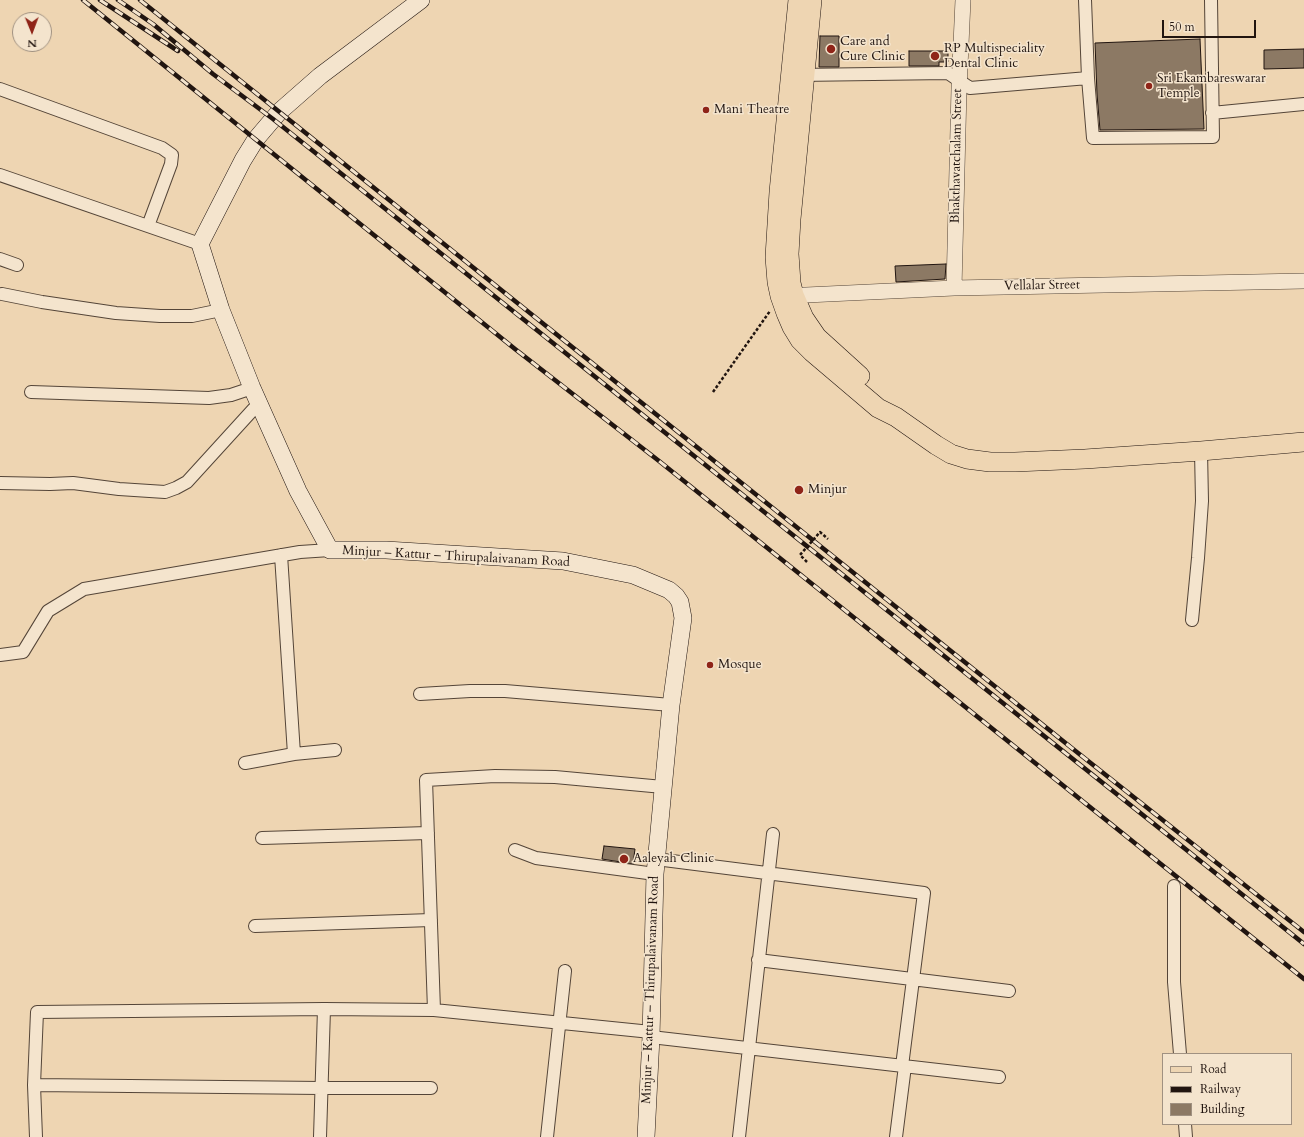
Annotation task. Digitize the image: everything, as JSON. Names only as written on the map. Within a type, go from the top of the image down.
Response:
[{"type":"main road","points":[[200,244],[243,160],[256,139],[279,112],[320,76],[421,0]]},
{"type":"main road","points":[[798,0],[798,75]]},
{"type":"main road","points":[[812,0],[779,192],[775,257],[777,282],[787,296],[792,327],[800,340],[812,352],[878,408],[896,417],[951,454],[967,459],[990,462],[1085,459],[1304,442]]},
{"type":"main road","name":"Minjur – Kattur – Thirupalaivanam Road","points":[[200,244],[221,310],[252,388],[298,491],[330,550],[386,550],[563,561],[633,575],[669,590],[680,602],[683,618],[670,704],[656,866],[651,1035],[646,1137]]},
{"type":"street","name":"Bhakthavatchalam Street","points":[[954,288],[959,81],[963,0]]},
{"type":"street","points":[[1085,0],[1088,78],[1093,138],[1213,137],[1211,0]]},
{"type":"street","points":[[798,75],[948,73],[970,88],[1088,78]]},
{"type":"street","points":[[0,89],[149,143],[162,148],[172,155],[171,164],[148,226]]},
{"type":"street","points":[[1212,113],[1304,104]]},
{"type":"street","points":[[0,175],[200,244]]},
{"type":"street","points":[[0,259],[17,265]]},
{"type":"street","name":"Vellalar Street","points":[[787,296],[954,288],[1304,282]]},
{"type":"street","points":[[2,294],[42,302],[116,313],[160,316],[192,316],[221,310]]},
{"type":"street","points":[[31,392],[209,398],[231,395],[252,388]]},
{"type":"street","points":[[0,483],[73,483],[118,489],[165,492],[187,482],[259,404]]},
{"type":"street","points":[[1192,620],[1202,508],[1202,451]]},
{"type":"street","points":[[0,655],[23,652],[48,611],[84,589],[281,555],[330,550]]},
{"type":"street","points":[[281,555],[294,754]]},
{"type":"street","points":[[420,694],[470,691],[505,691],[670,704]]},
{"type":"street","points":[[245,763],[294,754],[335,750]]},
{"type":"street","points":[[434,1010],[426,780],[495,776],[555,778],[663,788]]},
{"type":"street","points":[[262,838],[428,833]]},
{"type":"street","points":[[739,1137],[773,834]]},
{"type":"street","points":[[515,850],[536,858],[768,873],[924,893],[913,978],[896,1137]]},
{"type":"street","points":[[1174,886],[1174,982],[1180,1053]]},
{"type":"street","points":[[254,926],[431,920]]},
{"type":"street","points":[[758,960],[1009,991]]},
{"type":"street","points":[[546,1137],[565,971]]},
{"type":"street","points":[[320,1137],[324,1009]]},
{"type":"street","points":[[36,1137],[34,1085],[37,1012],[324,1009],[434,1010],[560,1023],[749,1048],[1000,1077]]},
{"type":"street","points":[[34,1085],[431,1088]]},
{"type":"street","points":[[1185,1125],[1186,1137]]},
{"type":"path","points":[[712,392],[787,296]]},
{"type":"path","points":[[807,562],[800,555],[820,532],[828,539]]},
{"type":"building","points":[[820,36],[839,36],[839,67],[819,67]]},
{"type":"building","name":"Sri Ekambareswarar Temple","points":[[1200,39],[1204,129],[1100,130],[1095,43]]},
{"type":"building","points":[[1304,49],[1304,68],[1264,69],[1264,50]]},
{"type":"building","points":[[909,51],[948,51],[948,62],[939,62],[939,66],[909,66]]},
{"type":"building","points":[[946,264],[945,279],[896,282],[895,266]]},
{"type":"building","points":[[604,846],[635,849],[633,864],[602,859]]},
{"type":"railway","points":[[83,0],[515,349],[659,461],[1304,979]]},
{"type":"railway","points":[[100,0],[178,51]]},
{"type":"railway","points":[[118,0],[153,24],[213,74],[273,119],[1304,944]]},
{"type":"railway","points":[[140,0],[1073,749],[1304,932]]},
{"type":"place","name":"Care and Cure Clinic","points":[[831,49]]},
{"type":"place","name":"RP Multispeciality Dental Clinic","points":[[935,56]]},
{"type":"place","name":"Sri Ekambareswarar Temple","points":[[1149,86]]},
{"type":"place","name":"Mani Theatre","points":[[706,110]]},
{"type":"place","name":"Minjur","points":[[799,490]]},
{"type":"place","name":"Mosque","points":[[710,665]]},
{"type":"place","name":"Aaleyah Clinic","points":[[624,859]]}]
